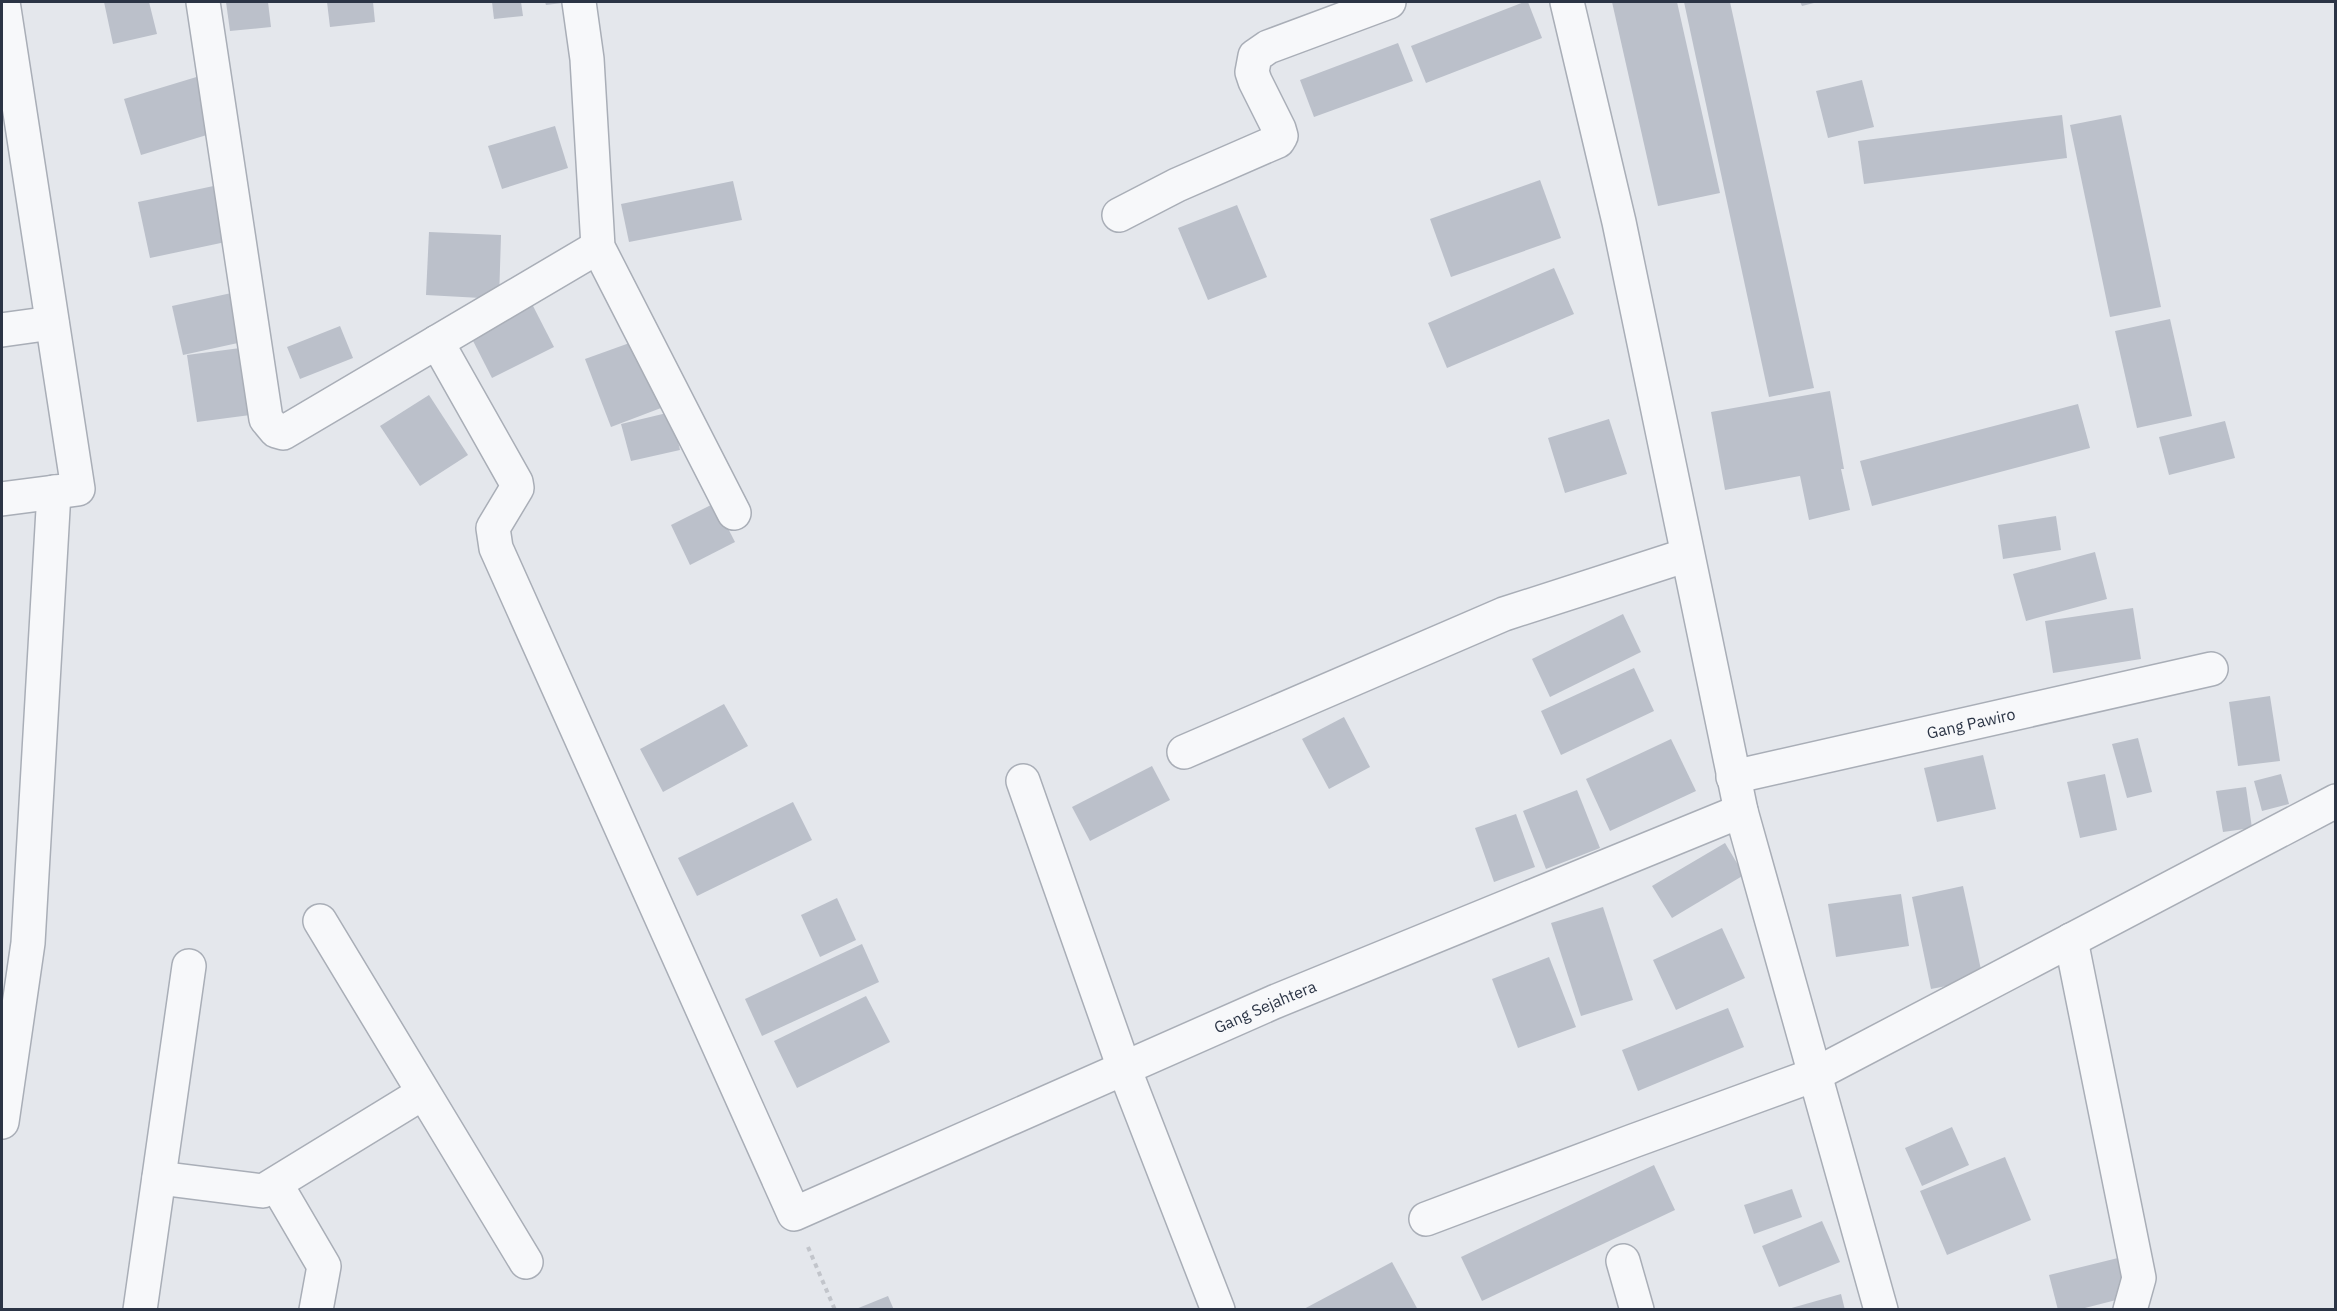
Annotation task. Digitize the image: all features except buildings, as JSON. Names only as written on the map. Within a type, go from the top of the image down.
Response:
[{"type":"street","points":[[2,499],[78,489],[52,323],[14,162],[3,2]]},
{"type":"street","points":[[203,2],[266,419],[276,431],[282,433],[598,247]]},
{"type":"street","points":[[579,2],[587,59],[598,247],[734,513]]},
{"type":"street","points":[[1119,215],[1177,185],[1278,141],[1281,136],[1280,129],[1252,72],[1255,56],[1268,47],[1389,2]]},
{"type":"street","points":[[1567,2],[1619,222],[1741,811],[1881,1310]]},
{"type":"street","points":[[2,330],[52,323]]},
{"type":"street","points":[[436,342],[516,482],[517,488],[493,528],[496,548],[794,1214]]},
{"type":"street","points":[[2,1122],[8,1030],[28,943],[54,492]]},
{"type":"street","points":[[1184,752],[1504,614],[1687,555]]},
{"type":"street","name":"Gang Pawiro","points":[[1733,777],[2211,669]]},
{"type":"street","points":[[1023,781],[1124,1068],[1218,1310]]},
{"type":"street","points":[[1426,1219],[1633,1140],[1814,1075],[2336,801]]},
{"type":"street","name":"Gang Sejahtera","points":[[794,1214],[1285,998],[1741,811]]},
{"type":"street","points":[[320,921],[526,1262]]},
{"type":"street","points":[[2071,940],[2139,1278],[2130,1310]]},
{"type":"street","points":[[140,1310],[189,966]]},
{"type":"street","points":[[159,1178],[263,1191],[423,1093]]},
{"type":"street","points":[[276,1184],[324,1266],[316,1310]]},
{"type":"street","points":[[1623,1261],[1637,1310]]},
{"type":"path","points":[[794,1214],[835,1310]]}]
